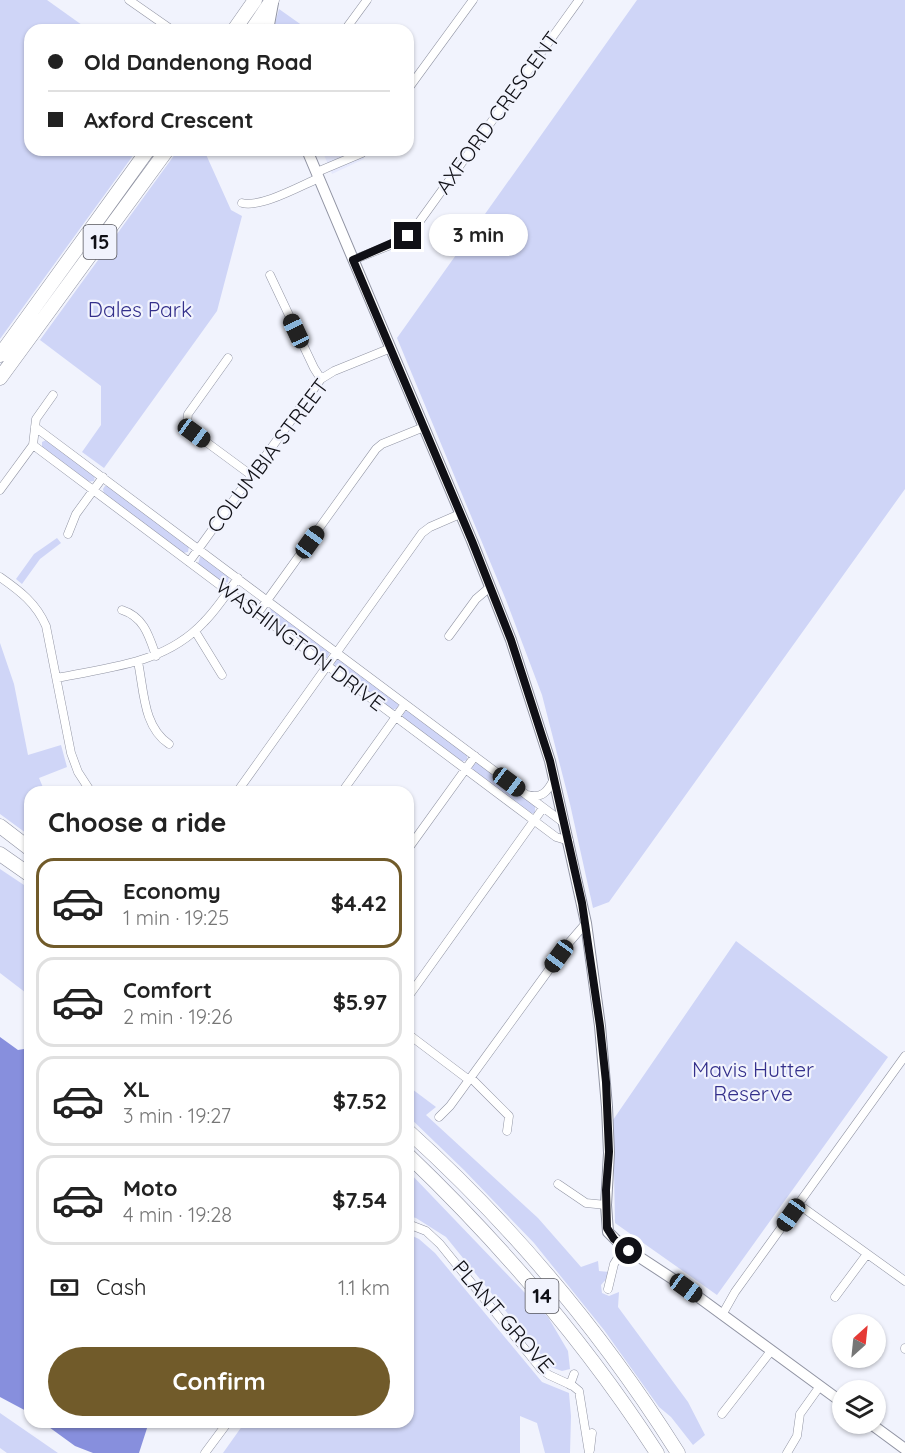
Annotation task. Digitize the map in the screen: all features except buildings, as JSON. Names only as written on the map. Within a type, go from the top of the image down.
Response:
[{"type":"highway","points":[[241,24],[255,0]]},
{"type":"highway","points":[[256,24],[272,0]]},
{"type":"highway","name":"15","points":[[0,355],[144,156]]},
{"type":"highway","name":"15","points":[[0,378],[163,156]]},
{"type":"highway","points":[[0,826],[24,844]]},
{"type":"highway","points":[[0,854],[24,871]]},
{"type":"highway","name":"14","points":[[414,1137],[458,1178],[536,1261],[623,1370],[678,1453]]},
{"type":"highway","name":"14","points":[[414,1161],[477,1223],[544,1298],[597,1366],[657,1453]]},
{"type":"main road","points":[[269,24],[272,0]]},
{"type":"main road","points":[[310,156],[490,587],[531,700],[554,779],[586,923],[600,1026],[606,1082],[611,1228],[626,1245],[658,1264],[682,1286],[832,1395]]},
{"type":"main road","points":[[885,1434],[905,1449]]},
{"type":"street","points":[[129,0],[163,24]]},
{"type":"street","points":[[349,24],[367,0]]},
{"type":"street","points":[[414,81],[473,0]]},
{"type":"street","name":"AXFORD CRESCENT","points":[[353,260],[398,242],[412,232],[579,0]]},
{"type":"street","points":[[242,203],[262,201],[356,156]]},
{"type":"street","points":[[270,275],[321,379]]},
{"type":"street","name":"COLUMBIA STREET","points":[[189,562],[321,379],[334,371],[391,348]]},
{"type":"street","points":[[228,358],[188,414],[187,423],[194,433],[251,475]]},
{"type":"street","points":[[0,490],[33,442],[36,418],[52,395]]},
{"type":"street","name":"WASHINGTON DRIVE","points":[[35,427],[565,824]]},
{"type":"street","points":[[258,614],[376,449],[382,444],[424,427]]},
{"type":"street","name":"WASHINGTON DRIVE","points":[[33,442],[94,491],[556,838],[569,841]]},
{"type":"street","points":[[68,534],[73,519],[103,477]]},
{"type":"street","points":[[241,786],[422,533],[460,514]]},
{"type":"street","points":[[0,577],[26,596],[40,612],[48,633],[71,753],[78,772],[87,786]]},
{"type":"street","points":[[57,678],[138,662],[175,646],[211,615],[238,578]]},
{"type":"street","points":[[449,636],[479,595],[490,587]]},
{"type":"street","points":[[122,610],[132,614],[143,624],[156,656]]},
{"type":"street","points":[[195,631],[222,675]]},
{"type":"street","points":[[138,662],[151,722],[156,733],[169,744]]},
{"type":"street","points":[[346,786],[405,704]]},
{"type":"street","points":[[414,841],[475,756]]},
{"type":"street","points":[[526,795],[535,797],[543,794],[554,779]]},
{"type":"street","points":[[414,989],[543,808]]},
{"type":"street","points":[[438,1117],[448,1108],[559,956],[586,923]]},
{"type":"street","points":[[414,1038],[470,1079],[510,1117],[507,1131]]},
{"type":"street","points":[[720,1313],[905,1056]]},
{"type":"street","points":[[558,1185],[586,1203],[610,1205]]},
{"type":"street","points":[[798,1204],[905,1281]]},
{"type":"street","name":"PLANT GROVE","points":[[414,1226],[426,1231],[440,1244],[543,1371],[579,1391],[589,1453]]},
{"type":"street","points":[[608,1289],[613,1265],[626,1245]]},
{"type":"street","points":[[836,1297],[867,1254]]},
{"type":"street","points":[[721,1416],[771,1351]]},
{"type":"street","points":[[570,1385],[574,1374]]},
{"type":"street","points":[[787,1453],[796,1436],[800,1414],[820,1386]]},
{"type":"street","points":[[205,1453],[224,1428]]},
{"type":"street","name":"PLANT GROVE","points":[[589,1453],[592,1433]]},
{"type":"shaded area","points":[[324,156],[363,156],[364,159],[332,174]]},
{"type":"green space","points":[[0,0],[47,0],[81,24],[24,24],[24,156],[133,156],[0,339]]},
{"type":"green space","points":[[637,0],[905,0],[905,489],[609,902],[593,908],[570,804],[542,695],[506,600],[397,338]]},
{"type":"green space","points":[[279,9],[300,24],[275,24]]},
{"type":"green space","name":"Dales Park","points":[[174,156],[207,156],[231,210],[242,216],[217,311],[104,468],[82,452],[101,425],[101,386],[40,340]]},
{"type":"green space","points":[[46,440],[95,476],[94,481],[87,482],[42,447],[42,442]]},
{"type":"green space","points":[[105,486],[111,486],[189,546],[188,552],[183,553],[104,494]]},
{"type":"green space","points":[[57,538],[61,543],[40,559],[22,584],[16,579],[34,554]]},
{"type":"green space","points":[[200,557],[204,557],[229,576],[228,582],[223,583],[198,564]]},
{"type":"green space","points":[[273,608],[328,650],[330,652],[327,658],[322,658],[267,616],[267,611]]},
{"type":"green space","points":[[0,643],[14,684],[28,755],[61,745],[67,767],[39,778],[42,786],[24,786],[24,832],[0,814]]},
{"type":"green space","points":[[338,659],[398,703],[398,708],[392,710],[335,667],[334,663]]},
{"type":"green space","points":[[406,711],[467,754],[467,760],[461,762],[403,719],[403,713]]},
{"type":"green space","points":[[476,763],[535,806],[535,813],[530,814],[472,770],[472,766]]},
{"type":"green space","points":[[0,869],[24,885],[24,991],[0,973]]},
{"type":"green space","name":"Mavis Hutter Reserve","points":[[736,941],[888,1057],[717,1295],[615,1223],[613,1120]]},
{"type":"green space","points":[[414,1090],[436,1107],[426,1115],[538,1218],[581,1267],[598,1261],[599,1271],[609,1272],[601,1285],[602,1293],[609,1296],[619,1292],[618,1307],[688,1402],[705,1435],[693,1445],[671,1417],[659,1407],[604,1330],[534,1243],[414,1122]]},
{"type":"green space","points":[[414,1177],[548,1317],[568,1351],[570,1369],[562,1371],[551,1367],[446,1237],[414,1218]]},
{"type":"green space","points":[[414,1237],[435,1253],[542,1382],[569,1393],[570,1453],[545,1453],[537,1423],[520,1416],[520,1453],[223,1453],[241,1428],[414,1428]]},
{"type":"green space","points":[[0,1413],[58,1453],[7,1453],[0,1448]]},
{"type":"water","points":[[0,1037],[18,1050],[24,1049],[24,1410],[0,1397]]},
{"type":"water","points":[[50,1428],[147,1428],[139,1453],[93,1453],[75,1446]]},
{"type":"route","points":[[408,236],[353,260],[472,541],[511,640],[550,761],[569,841],[592,959],[606,1082],[609,1152],[606,1190],[607,1228],[609,1234],[629,1251]]}]
